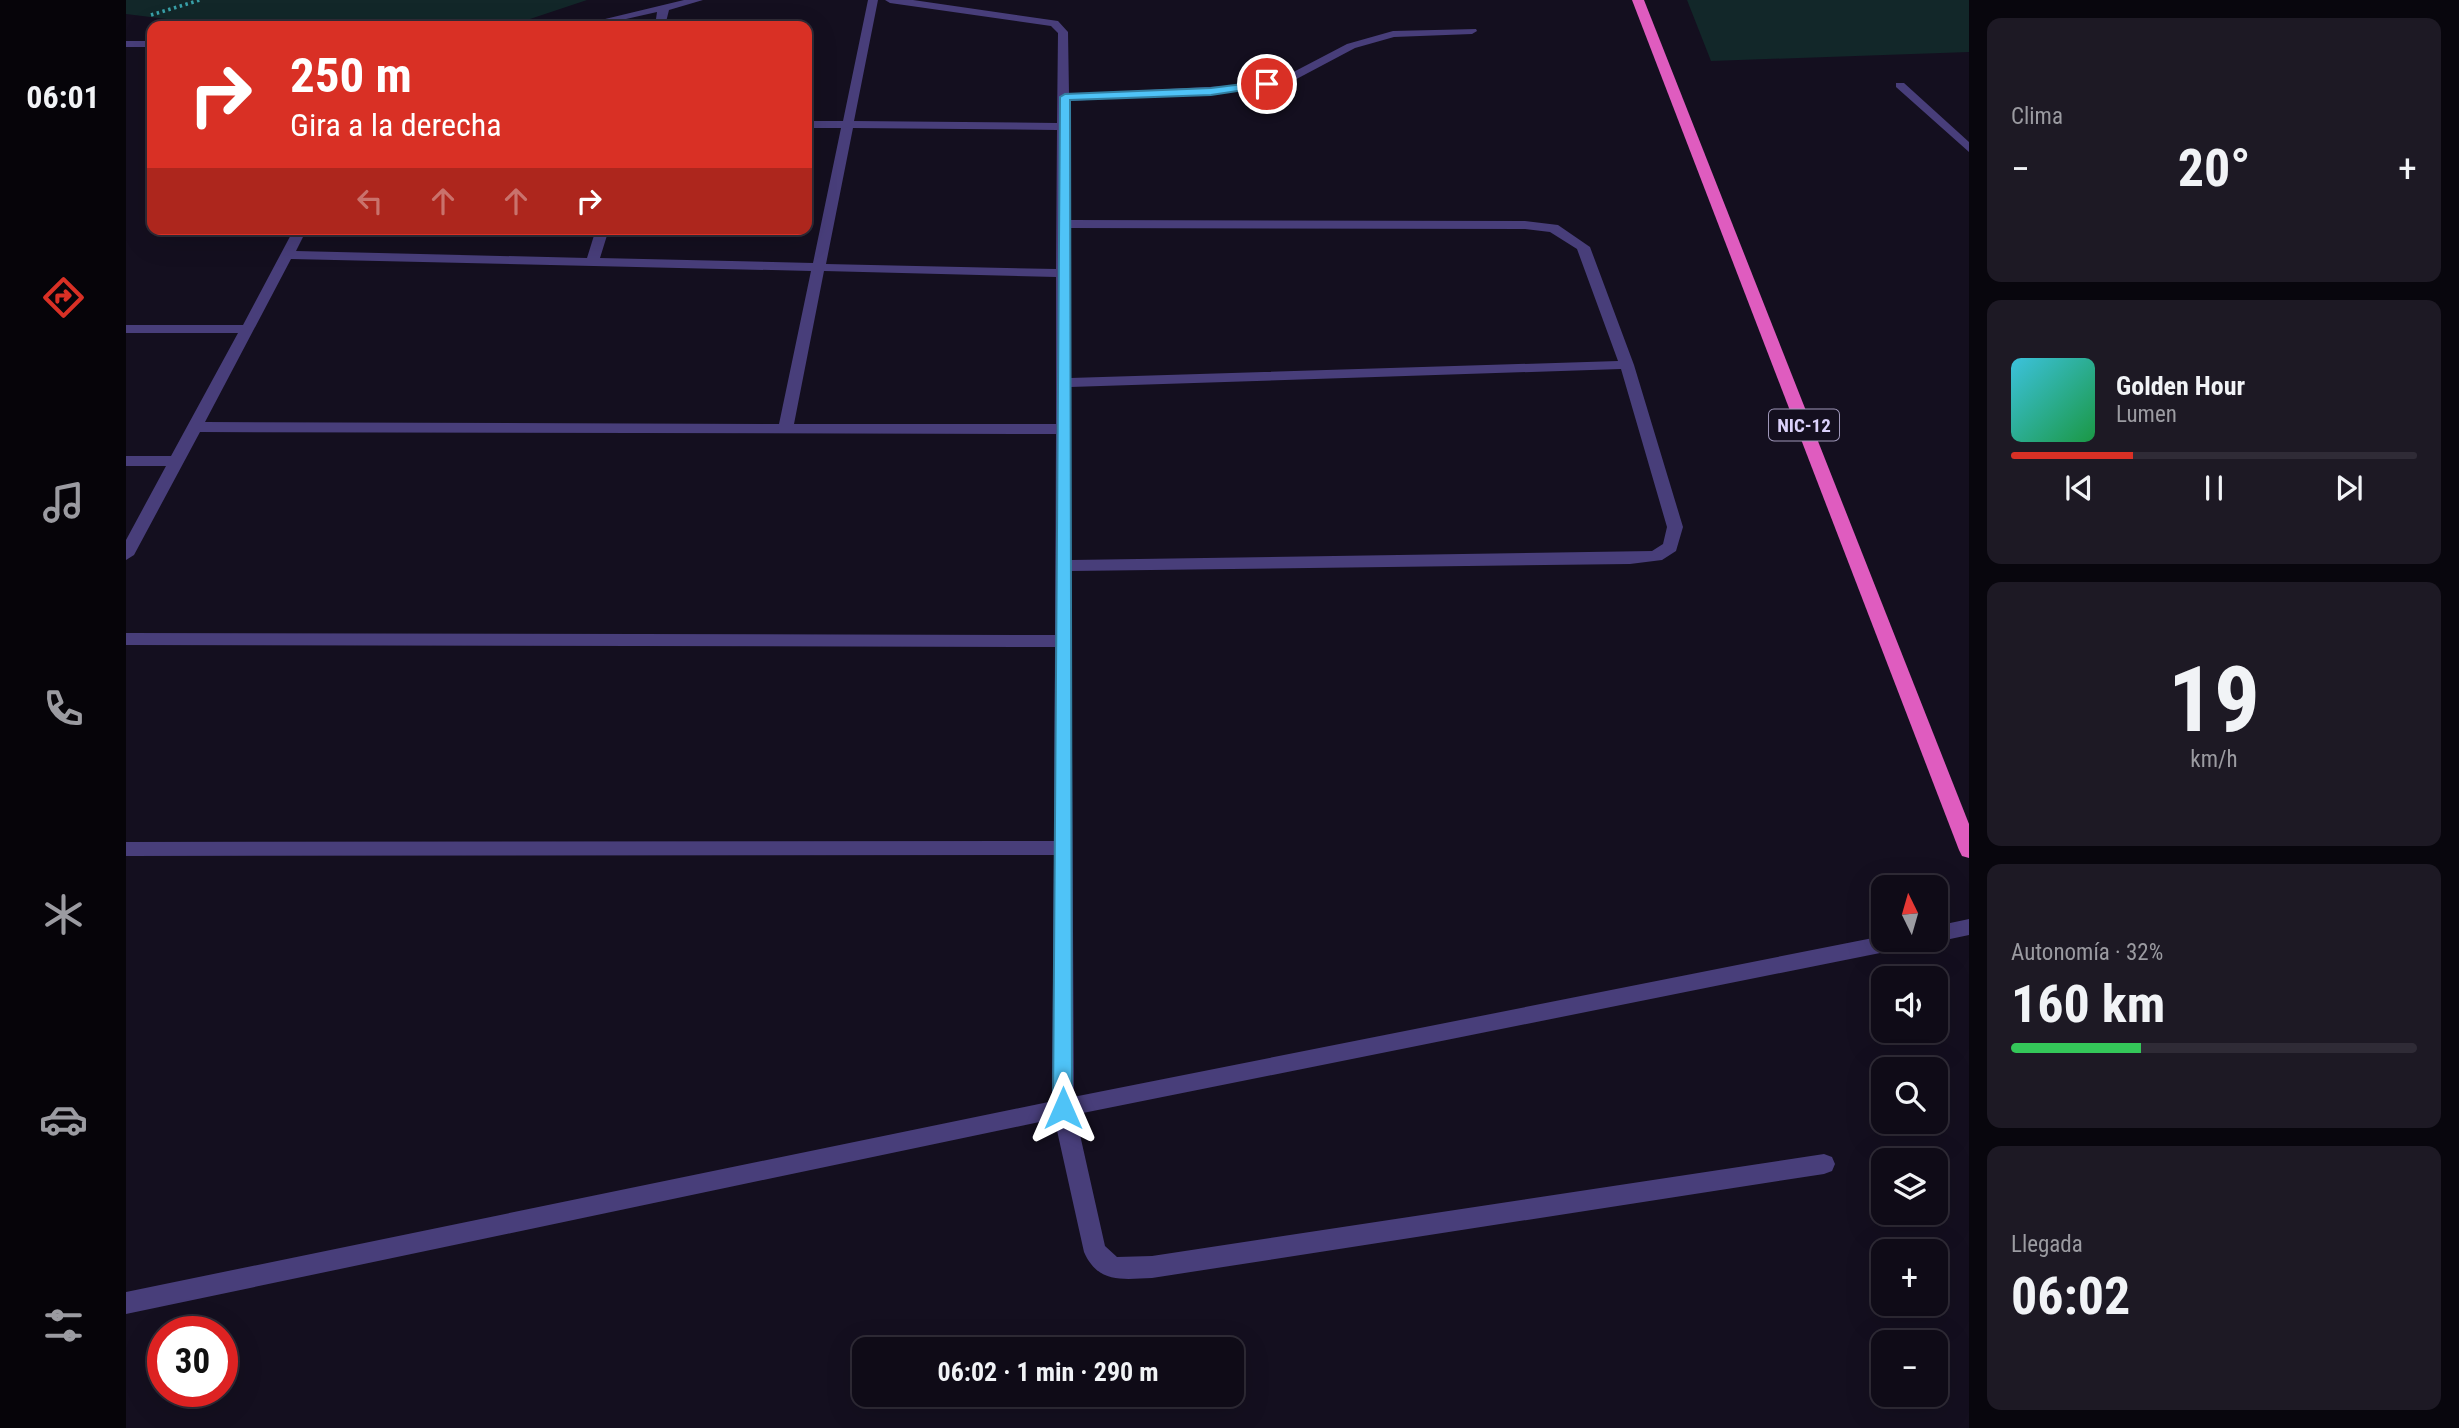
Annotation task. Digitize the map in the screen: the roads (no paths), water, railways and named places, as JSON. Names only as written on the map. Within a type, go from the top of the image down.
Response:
[{"type":"highway","name":"NIC-12","points":[[1638,0],[1969,850]]},
{"type":"street","points":[[602,21],[698,0]]},
{"type":"street","points":[[786,428],[873,0]]},
{"type":"street","points":[[890,0],[1054,23],[1063,32],[1063,1108],[1096,1252],[1112,1268],[1152,1267],[1824,1164]]},
{"type":"street","points":[[661,21],[664,6]]},
{"type":"street","points":[[1065,97],[1249,88],[1285,80],[1351,46],[1393,34],[1472,31]]},
{"type":"street","points":[[126,44],[147,44]]},
{"type":"street","points":[[1900,85],[1969,148]]},
{"type":"street","points":[[812,124],[1065,127]]},
{"type":"street","points":[[1063,224],[1511,225],[1553,228],[1583,247],[1627,365],[1675,527],[1670,547],[1656,556],[1630,559],[1063,566]]},
{"type":"street","points":[[126,555],[298,235]]},
{"type":"street","points":[[592,262],[601,235]]},
{"type":"street","points":[[287,255],[1063,273]]},
{"type":"street","points":[[126,329],[247,329]]},
{"type":"street","points":[[1063,383],[1627,365]]},
{"type":"street","points":[[194,427],[1063,429]]},
{"type":"street","points":[[126,461],[176,461]]},
{"type":"street","points":[[126,639],[1062,641]]},
{"type":"street","points":[[126,849],[1062,848]]},
{"type":"street","points":[[1948,931],[1969,927]]},
{"type":"street","points":[[126,1303],[1063,1108],[1871,947]]}]
